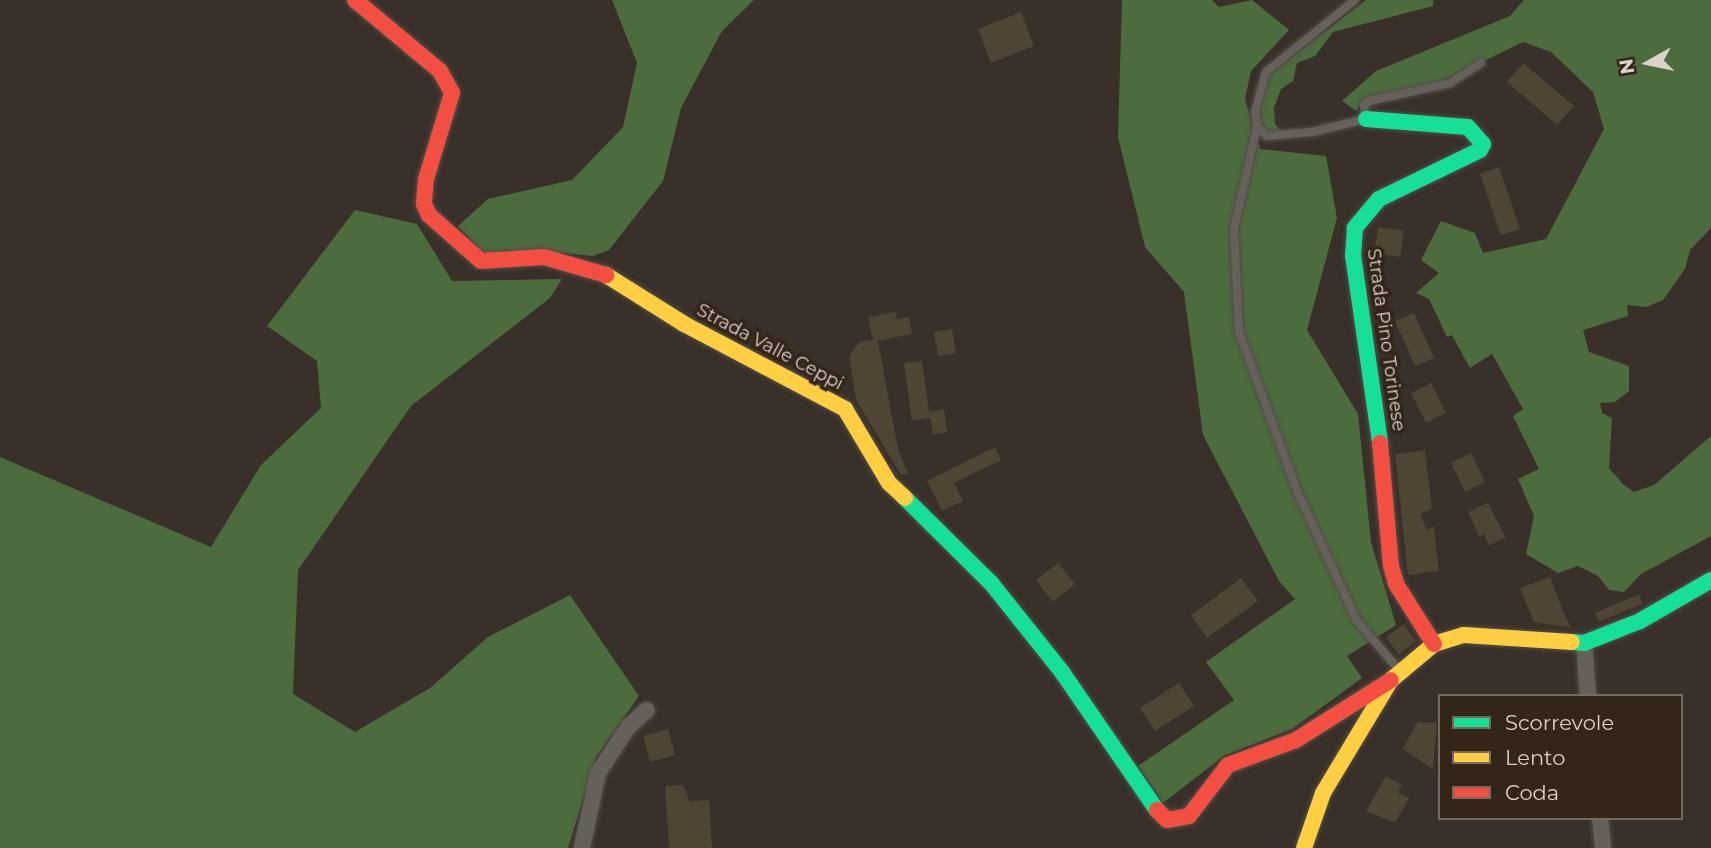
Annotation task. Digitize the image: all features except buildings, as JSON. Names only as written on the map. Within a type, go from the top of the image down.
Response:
[{"type":"street","name":"Strada Valle Ceppi","points":[[355,0],[424,56],[452,93],[426,178],[424,204],[429,215],[481,261],[544,257],[596,269],[684,324],[845,409],[889,483],[991,583],[1062,672],[1161,816],[1181,820],[1189,816],[1228,765],[1296,740],[1395,675]]},
{"type":"street","name":"Strada Pino Torinese","points":[[1366,119],[1468,127],[1483,144],[1480,150],[1379,199],[1364,212],[1355,228],[1353,255],[1377,393],[1391,566],[1396,584],[1434,644]]},
{"type":"street","points":[[1304,848],[1322,793],[1395,675],[1434,644],[1464,635],[1584,643],[1640,621],[1711,580]]},
{"type":"street","points":[[1584,643],[1588,694]]},
{"type":"street","points":[[582,848],[597,772],[628,727],[647,710]]},
{"type":"street","points":[[1600,820],[1603,848]]},
{"type":"lane","points":[[1355,0],[1266,72],[1258,88],[1257,126],[1234,229],[1239,332],[1298,493],[1357,621],[1395,675]]},
{"type":"lane","points":[[1257,126],[1273,137],[1366,119],[1364,106],[1369,101],[1450,83],[1481,63]]},
{"type":"green space","points":[[612,0],[754,0],[722,31],[681,108],[663,181],[609,250],[593,256],[531,250],[484,254],[458,226],[488,199],[572,180],[623,127],[637,63]]},
{"type":"green space","points":[[1122,0],[1212,0],[1219,7],[1252,0],[1289,30],[1251,71],[1245,99],[1260,149],[1326,156],[1337,218],[1307,330],[1358,414],[1371,542],[1396,625],[1347,656],[1362,678],[1292,729],[1225,755],[1163,803],[1138,766],[1234,700],[1206,662],[1295,599],[1279,581],[1203,435],[1184,292],[1145,247],[1118,137]]},
{"type":"green space","points":[[1366,0],[1433,0],[1433,6],[1333,32],[1315,56],[1297,63],[1293,81],[1281,89],[1274,108],[1275,124],[1283,133],[1270,134],[1260,123],[1260,103],[1269,75]]},
{"type":"green space","points":[[1524,0],[1711,0],[1711,228],[1690,250],[1685,269],[1663,300],[1646,307],[1627,305],[1628,316],[1583,330],[1589,352],[1629,366],[1629,391],[1615,402],[1600,403],[1602,413],[1612,418],[1609,468],[1624,485],[1634,492],[1654,485],[1711,436],[1711,536],[1641,574],[1624,592],[1609,590],[1598,576],[1578,566],[1558,573],[1526,554],[1534,516],[1518,479],[1539,469],[1513,416],[1523,409],[1492,354],[1470,368],[1452,335],[1447,337],[1429,299],[1416,293],[1439,273],[1421,260],[1441,221],[1475,233],[1483,253],[1546,239],[1604,129],[1593,92],[1551,52],[1523,42],[1447,79],[1364,100],[1356,111],[1342,101],[1376,71],[1510,16]]},
{"type":"green space","points":[[355,210],[417,224],[452,281],[562,279],[550,298],[411,406],[298,570],[293,694],[355,732],[430,688],[488,637],[570,595],[639,696],[596,757],[568,848],[0,848],[0,457],[211,547],[261,465],[321,408],[317,361],[267,326]]},
{"type":"traffic: fast","points":[[1366,119],[1468,127],[1483,144],[1480,150],[1379,199],[1355,228],[1353,255],[1380,443]]},
{"type":"traffic: fast","points":[[905,498],[991,583],[1062,672],[1157,810]]},
{"type":"traffic: fast","points":[[1572,642],[1584,643],[1640,621],[1711,580]]},
{"type":"traffic: slow","points":[[606,275],[684,324],[845,409],[889,483],[905,498]]},
{"type":"traffic: slow","points":[[1304,848],[1323,793],[1391,680],[1434,644],[1464,635],[1572,642]]},
{"type":"traffic: jam","points":[[355,0],[440,71],[452,93],[426,179],[424,204],[429,215],[481,261],[544,257],[606,275]]},
{"type":"traffic: jam","points":[[1380,443],[1391,566],[1396,584],[1434,644]]},
{"type":"traffic: jam","points":[[1157,810],[1167,820],[1189,816],[1228,765],[1296,740],[1391,680]]}]
